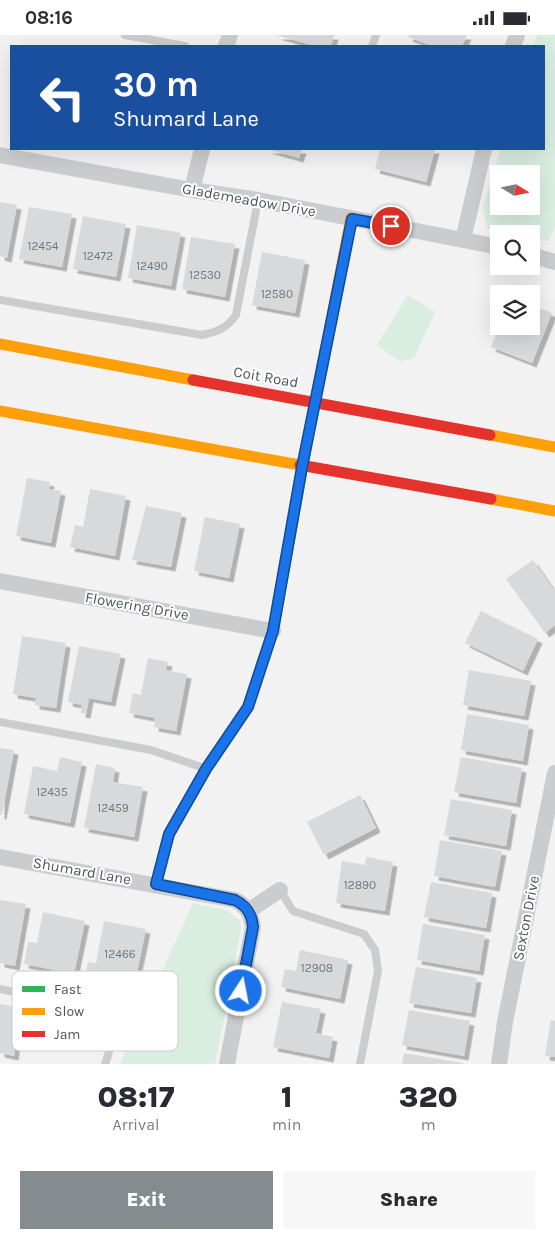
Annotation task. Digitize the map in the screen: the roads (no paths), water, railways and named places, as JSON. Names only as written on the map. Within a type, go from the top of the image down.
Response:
[{"type":"main road","points":[[156,884],[169,834],[206,769],[248,707],[273,631],[302,467],[352,219]]},
{"type":"main road","name":"Coit Road","points":[[0,345],[555,447]]},
{"type":"main road","points":[[0,411],[302,467],[555,511]]},
{"type":"street","points":[[192,190],[202,150]]},
{"type":"street","points":[[463,240],[484,150]]},
{"type":"street","name":"Glademeadow Drive","points":[[0,155],[258,200],[490,245]]},
{"type":"street","points":[[540,258],[555,262]]},
{"type":"street","name":"Flowering Drive","points":[[0,581],[273,631]]},
{"type":"street","name":"Sexton Drive","points":[[499,1064],[505,1023],[555,773]]},
{"type":"street","name":"Shumard Lane","points":[[0,857],[156,884],[235,900],[248,911]]},
{"type":"street","points":[[227,1064],[253,927],[248,911],[280,890]]},
{"type":"lane","points":[[125,35],[180,45]]},
{"type":"lane","points":[[0,300],[202,335],[225,328],[236,315],[258,200]]},
{"type":"lane","points":[[0,722],[151,750],[206,769]]},
{"type":"lane","points":[[280,890],[293,911],[364,934],[375,950],[378,971],[360,1064]]},
{"type":"lane","points":[[105,1064],[108,1051]]}]
